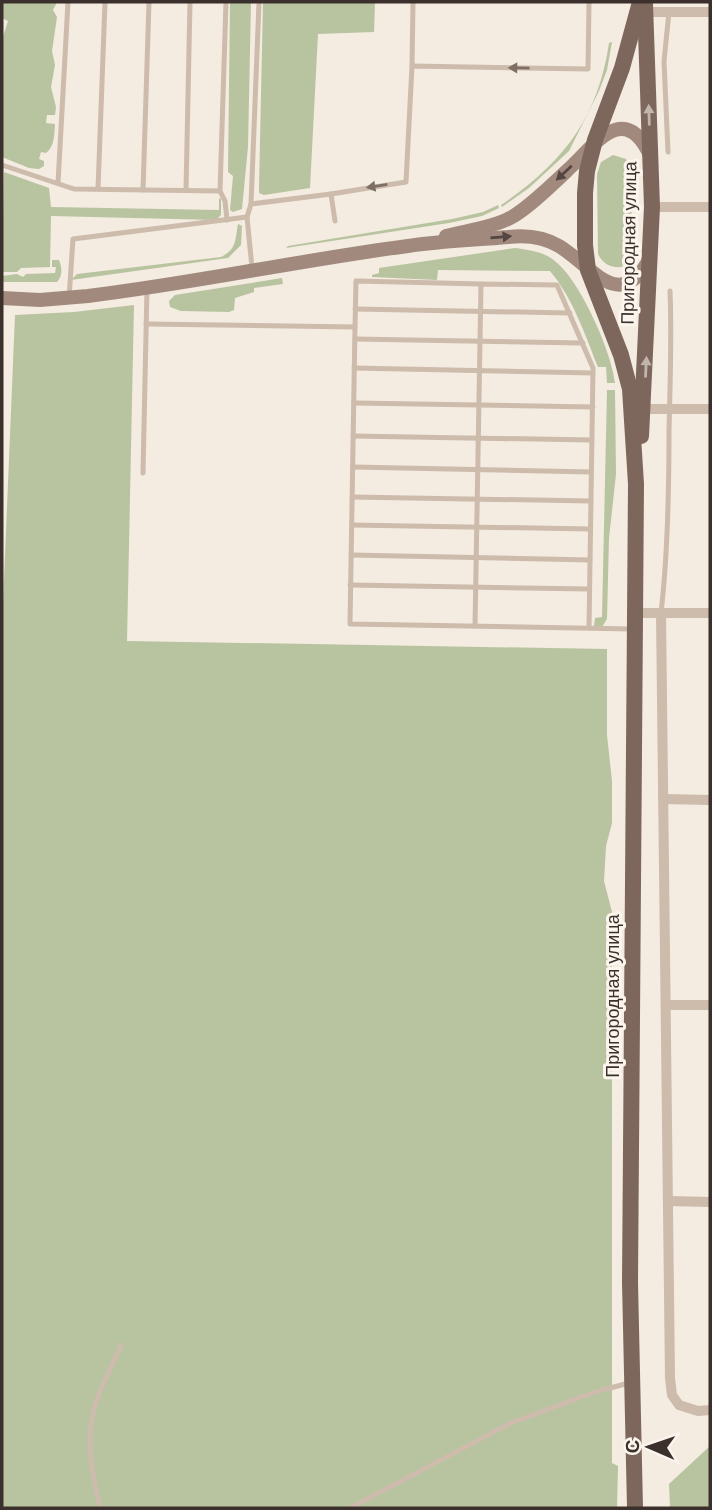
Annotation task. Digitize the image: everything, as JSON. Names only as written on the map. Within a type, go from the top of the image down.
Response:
[{"type":"main road","name":"Пригородная улица","points":[[635,1508],[630,1268],[636,484],[630,389],[621,355],[588,270],[585,193],[594,141],[643,5]]},
{"type":"main road","name":"Пригородная улица","points":[[636,484],[643,409],[652,207],[643,5]]},
{"type":"street","points":[[643,5],[669,12],[710,12]]},
{"type":"street","points":[[409,246],[509,219],[546,190],[594,141],[617,130],[631,131],[642,139],[650,156]]},
{"type":"street","points":[[652,207],[710,207]]},
{"type":"street","points":[[2,298],[69,298],[409,246],[513,236],[534,237],[556,244],[599,279],[611,285],[624,285],[645,269],[651,257]]},
{"type":"street","points":[[643,409],[710,410]]},
{"type":"street","points":[[661,613],[670,1378],[672,1395],[679,1405],[710,1410]]},
{"type":"street","points":[[635,621],[661,613],[710,613]]},
{"type":"street","points":[[663,799],[710,800]]},
{"type":"street","points":[[666,1005],[710,1005]]},
{"type":"street","points":[[668,1201],[710,1202]]},
{"type":"lane","points":[[58,183],[68,2]]},
{"type":"lane","points":[[98,189],[105,2]]},
{"type":"lane","points":[[143,190],[149,2]]},
{"type":"lane","points":[[186,190],[190,2]]},
{"type":"lane","points":[[226,2],[220,191],[225,201],[227,220]]},
{"type":"lane","points":[[253,271],[247,217],[251,204],[259,2]]},
{"type":"lane","points":[[251,204],[406,182],[413,2]]},
{"type":"lane","points":[[412,66],[587,69],[589,2]]},
{"type":"lane","points":[[668,152],[664,61],[669,12]]},
{"type":"lane","points":[[2,166],[74,189],[220,191]]},
{"type":"lane","points":[[331,194],[335,221]]},
{"type":"lane","points":[[69,298],[73,239],[247,217]]},
{"type":"lane","points":[[589,628],[593,373],[583,343],[557,285],[356,281],[350,624],[589,628],[635,621]]},
{"type":"lane","points":[[475,626],[481,284]]},
{"type":"lane","points":[[143,473],[147,288]]},
{"type":"lane","points":[[661,613],[665,580],[672,351],[670,291]]},
{"type":"lane","points":[[355,309],[570,313]]},
{"type":"lane","points":[[146,324],[355,327]]},
{"type":"lane","points":[[355,339],[583,343]]},
{"type":"lane","points":[[354,368],[593,373]]},
{"type":"lane","points":[[354,403],[593,407]]},
{"type":"lane","points":[[353,436],[592,440]]},
{"type":"lane","points":[[353,467],[592,472]]},
{"type":"lane","points":[[352,496],[591,501]]},
{"type":"lane","points":[[352,525],[590,529]]},
{"type":"lane","points":[[351,555],[590,560]]},
{"type":"lane","points":[[350,585],[589,589]]},
{"type":"lane","points":[[100,1508],[92,1475],[90,1433],[95,1404],[121,1345]]},
{"type":"lane","points":[[350,1508],[511,1423],[594,1392],[632,1382]]},
{"type":"green space","points":[[2,2],[57,2],[53,10],[57,17],[52,51],[55,65],[51,87],[56,107],[55,115],[47,115],[46,123],[55,124],[54,136],[49,150],[46,153],[41,152],[39,159],[44,161],[44,166],[39,169],[29,168],[2,157],[2,40],[8,21],[2,18]]},
{"type":"green space","points":[[230,2],[251,2],[248,147],[242,209],[233,212],[230,210],[233,176],[228,172]]},
{"type":"green space","points":[[263,2],[375,2],[374,32],[318,34],[310,188],[264,195],[259,193]]},
{"type":"green space","points":[[612,42],[607,70],[599,91],[569,151],[529,188],[502,207],[501,205],[542,173],[574,136],[596,94],[609,43]]},
{"type":"green space","points":[[613,155],[626,159],[631,169],[632,247],[631,255],[622,267],[607,265],[598,254],[597,174],[601,162]]},
{"type":"green space","points":[[4,172],[49,188],[51,207],[219,210],[219,198],[221,215],[216,220],[51,216],[50,267],[2,272]]},
{"type":"green space","points":[[498,205],[499,208],[482,216],[449,223],[286,248],[452,219],[483,212]]},
{"type":"green space","points":[[238,224],[242,226],[241,245],[228,258],[71,280],[77,274],[221,257],[233,247]]},
{"type":"green space","points":[[515,248],[547,256],[565,271],[593,318],[608,354],[615,383],[607,383],[606,367],[598,367],[572,305],[550,271],[438,270],[437,280],[372,277],[379,273],[379,268]]},
{"type":"green space","points":[[52,260],[59,260],[61,266],[57,282],[2,282],[2,276],[17,274],[23,277],[26,274],[55,273],[56,267],[52,267]]},
{"type":"green space","points":[[282,278],[283,284],[254,288],[254,292],[235,298],[234,310],[229,312],[181,311],[170,307],[169,301],[175,295]]},
{"type":"green space","points":[[134,305],[127,641],[607,649],[607,735],[612,781],[612,823],[606,846],[604,881],[612,912],[612,1463],[618,1466],[617,1508],[2,1508],[2,628],[15,315]]},
{"type":"green space","points":[[607,390],[615,390],[616,474],[609,538],[607,619],[602,627],[594,626],[595,618],[602,617]]},
{"type":"green space","points":[[710,1446],[710,1508],[670,1508],[669,1484]]}]
